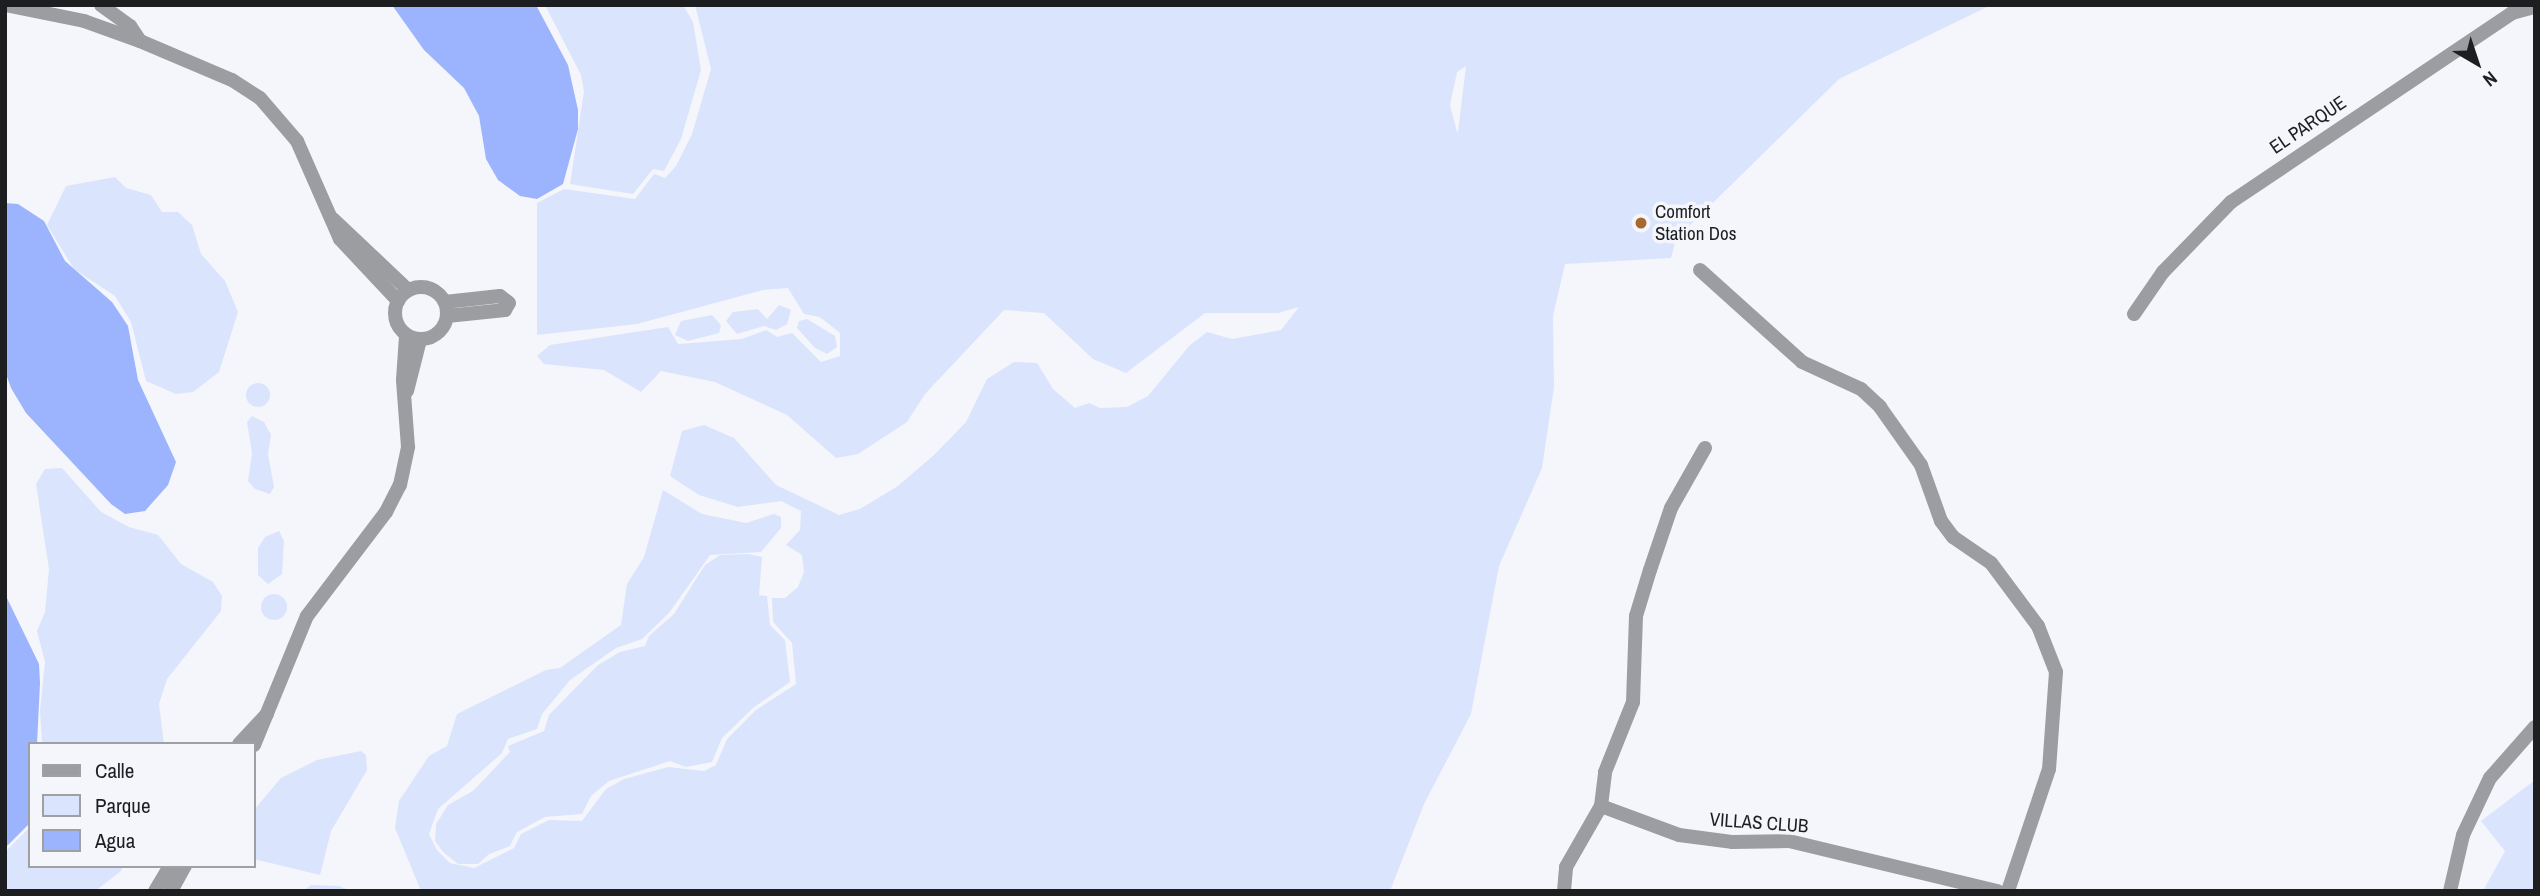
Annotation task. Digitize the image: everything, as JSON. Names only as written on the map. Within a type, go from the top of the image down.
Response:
[{"type":"street","points":[[5,5],[58,11],[140,41],[232,80],[266,103],[297,141],[333,219],[403,295]]},
{"type":"street","points":[[101,5],[130,26],[140,41]]},
{"type":"street","name":"EL PARQUE","points":[[2134,314],[2163,272],[2231,202],[2512,13],[2535,7]]},
{"type":"street","points":[[1700,270],[1802,362],[1871,397],[1911,446],[1938,514],[1953,537],[1991,564],[2038,626],[2056,672],[2049,769],[2008,891]]},
{"type":"street","points":[[403,295],[427,288],[446,309],[438,333],[414,338]]},
{"type":"street","points":[[255,742],[307,616],[386,512],[400,485],[408,447],[407,392],[414,338],[396,316],[403,295]]},
{"type":"street","points":[[1564,891],[1566,867],[1601,806],[1605,772],[1633,702],[1636,616],[1671,508],[1705,448]]},
{"type":"street","points":[[241,742],[267,714]]},
{"type":"street","points":[[2450,891],[2462,835],[2490,778],[2535,727]]},
{"type":"street","name":"VILLAS CLUB","points":[[1601,806],[1679,835],[1731,842],[1788,841],[1998,891]]},
{"type":"street","points":[[155,891],[169,868]]},
{"type":"street","points":[[171,891],[184,868]]},
{"type":"green space","points":[[545,5],[683,5],[693,22],[701,70],[681,139],[664,171],[653,169],[633,194],[570,184],[584,91],[581,75]]},
{"type":"green space","points":[[695,5],[1991,5],[1839,79],[1676,239],[1671,258],[1565,264],[1553,316],[1554,387],[1542,468],[1499,566],[1471,714],[1424,804],[1390,891],[421,891],[395,828],[399,801],[429,756],[447,746],[457,714],[546,670],[560,668],[621,625],[627,584],[644,557],[663,490],[702,514],[746,523],[774,514],[781,517],[781,528],[761,552],[710,555],[669,613],[642,639],[616,648],[570,680],[542,714],[537,729],[508,739],[502,753],[438,809],[429,834],[437,850],[450,863],[474,868],[514,848],[521,834],[549,820],[582,821],[606,789],[624,779],[668,767],[704,771],[716,765],[727,739],[756,710],[796,684],[792,643],[773,622],[772,598],[785,598],[798,587],[804,572],[802,555],[786,545],[800,530],[801,511],[781,501],[738,507],[699,495],[670,476],[682,431],[704,425],[734,438],[776,485],[839,515],[860,509],[898,486],[934,455],[966,422],[987,379],[1014,362],[1037,363],[1053,389],[1075,408],[1089,403],[1100,408],[1127,407],[1148,396],[1189,346],[1207,332],[1232,339],[1281,330],[1299,307],[1278,313],[1205,313],[1126,373],[1093,359],[1044,313],[1004,310],[925,394],[907,422],[858,454],[836,458],[787,415],[715,382],[661,371],[641,392],[604,370],[544,364],[537,356],[550,345],[668,327],[678,344],[742,339],[766,330],[777,337],[792,333],[821,362],[840,356],[840,333],[820,317],[804,314],[788,288],[763,290],[637,324],[537,335],[537,203],[564,189],[635,199],[654,174],[665,178],[676,166],[692,134],[711,69]],"holes":[[[1466,66],[1458,132],[1450,105],[1457,72]]]},
{"type":"green space","points":[[115,177],[126,188],[151,195],[162,212],[178,212],[192,225],[201,254],[225,281],[238,312],[219,372],[193,392],[176,394],[146,381],[131,322],[115,296],[74,269],[47,225],[66,186]]},
{"type":"green space","points":[[779,305],[791,310],[787,324],[776,330],[764,326],[737,334],[726,321],[733,312],[758,309],[767,319]]},
{"type":"green space","points":[[712,315],[721,325],[719,333],[688,341],[675,335],[681,321]]},
{"type":"green space","points":[[807,319],[835,336],[837,347],[827,354],[815,348],[797,328],[799,321]]},
{"type":"green space","points":[[258,383],[267,386],[270,395],[267,404],[258,407],[249,404],[246,395],[249,386]]},
{"type":"green space","points":[[252,416],[264,422],[271,435],[268,454],[274,487],[270,494],[255,489],[248,481],[252,453],[247,422]]},
{"type":"green space","points":[[62,468],[101,512],[129,527],[158,535],[181,564],[213,582],[222,596],[221,611],[167,679],[159,704],[164,742],[42,742],[40,711],[45,662],[37,631],[45,612],[49,569],[36,484],[45,469]]},
{"type":"green space","points":[[279,531],[284,541],[282,574],[268,584],[258,575],[258,548],[265,537]]},
{"type":"green space","points":[[749,554],[762,557],[759,595],[767,596],[770,625],[785,640],[790,682],[753,708],[722,738],[712,762],[686,767],[670,761],[609,781],[591,796],[582,814],[545,817],[517,832],[510,846],[489,854],[478,864],[458,864],[443,852],[435,841],[436,824],[448,805],[473,791],[510,752],[508,746],[544,731],[549,715],[598,665],[620,652],[645,646],[649,636],[674,614],[705,565],[720,555]]},
{"type":"green space","points":[[274,594],[283,598],[287,607],[283,616],[274,620],[265,616],[261,607],[265,598]]},
{"type":"green space","points":[[361,751],[366,755],[367,770],[331,831],[320,875],[256,859],[256,808],[281,778],[317,760]]},
{"type":"green space","points":[[2535,780],[2535,891],[2483,891],[2505,851],[2481,821]]},
{"type":"green space","points":[[28,829],[28,868],[122,868],[95,891],[5,891],[5,852]]},
{"type":"green space","points":[[311,885],[339,886],[351,891],[303,891]]},
{"type":"water","points":[[392,5],[536,5],[568,65],[578,110],[578,129],[563,184],[537,199],[520,196],[498,180],[486,159],[479,116],[464,88],[424,50]]},
{"type":"water","points":[[5,203],[18,204],[44,221],[65,261],[112,302],[128,326],[138,380],[176,462],[168,485],[145,511],[125,514],[111,504],[26,413],[11,388],[5,371]]},
{"type":"water","points":[[5,594],[39,664],[40,683],[37,742],[28,742],[28,825],[5,848]]},
{"type":"place","name":"Comfort Station Dos","points":[[1641,223]]}]
